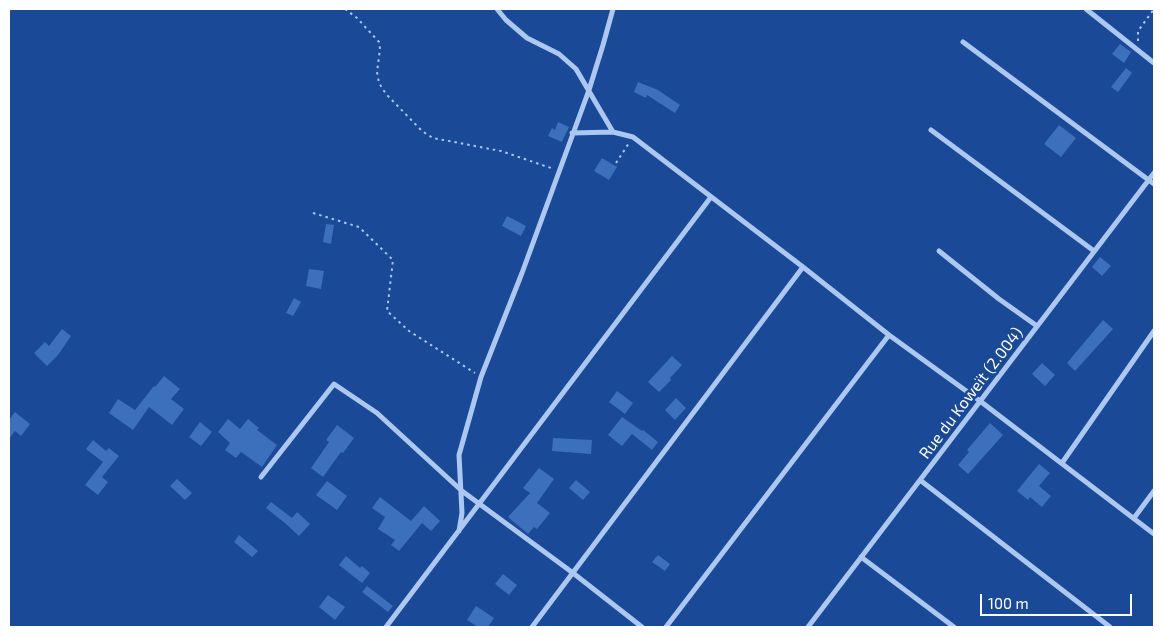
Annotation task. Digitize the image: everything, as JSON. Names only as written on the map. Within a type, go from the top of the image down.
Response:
[{"type":"street","points":[[497,9],[506,20],[527,38],[559,54],[576,69],[613,132]]},
{"type":"street","points":[[458,531],[462,513],[459,455],[481,377],[522,273],[589,90],[604,45],[613,9]]},
{"type":"street","points":[[1086,9],[1154,63]]},
{"type":"street","points":[[963,42],[1154,184]]},
{"type":"street","points":[[931,130],[1094,252]]},
{"type":"street","points":[[572,133],[613,132],[633,138],[804,267],[889,335],[980,401],[1154,534]]},
{"type":"street","name":"Rue du Koweït (2.004)","points":[[808,627],[1154,173]]},
{"type":"street","points":[[386,627],[711,197]]},
{"type":"street","points":[[939,252],[1037,326]]},
{"type":"street","points":[[532,627],[804,267]]},
{"type":"street","points":[[1062,463],[1154,331]]},
{"type":"street","points":[[666,627],[889,335]]},
{"type":"street","points":[[261,477],[334,384],[377,413],[462,491],[642,627]]},
{"type":"street","points":[[920,480],[1110,627]]},
{"type":"street","points":[[1134,518],[1154,491]]},
{"type":"street","points":[[861,557],[954,627]]},
{"type":"path","points":[[346,9],[379,42],[380,49],[376,72],[379,83],[386,94],[422,131],[433,138],[501,151],[558,171]]},
{"type":"path","points":[[1139,51],[1138,31],[1154,9]]},
{"type":"path","points":[[616,163],[633,138]]},
{"type":"path","points":[[313,213],[356,225],[366,233],[393,260],[387,311],[409,331],[481,377]]},
{"type":"building","points":[[1120,44],[1131,52],[1124,63],[1112,54]]},
{"type":"building","points":[[1126,68],[1132,73],[1118,92],[1111,87]]},
{"type":"building","points":[[638,82],[658,90],[680,105],[675,113],[647,95],[646,98],[634,92]]},
{"type":"building","points":[[558,122],[569,127],[562,142],[548,136],[552,128],[555,130]]},
{"type":"building","points":[[1059,125],[1076,138],[1061,157],[1044,144]]},
{"type":"building","points":[[602,158],[617,167],[609,180],[594,171]]},
{"type":"building","points":[[507,216],[526,226],[521,236],[502,226]]},
{"type":"building","points":[[326,224],[334,225],[331,244],[323,242]]},
{"type":"building","points":[[1100,257],[1111,266],[1102,276],[1092,267]]},
{"type":"building","points":[[309,269],[324,271],[321,289],[306,286]]},
{"type":"building","points":[[294,298],[301,302],[293,316],[286,313]]},
{"type":"building","points":[[1103,320],[1113,329],[1075,371],[1067,363]]},
{"type":"building","points":[[62,329],[71,336],[58,355],[47,366],[34,353],[45,342],[49,346]]},
{"type":"building","points":[[672,356],[682,365],[659,392],[648,382]]},
{"type":"building","points":[[1042,363],[1055,375],[1045,386],[1032,374]]},
{"type":"building","points":[[164,376],[180,389],[171,399],[184,409],[172,425],[149,407],[133,430],[109,413],[118,399],[135,410]]},
{"type":"building","points":[[617,391],[633,403],[625,414],[609,402]]},
{"type":"building","points":[[676,398],[686,408],[675,420],[665,410]]},
{"type":"building","points":[[15,412],[30,424],[21,436],[15,431],[9,439],[9,420]]},
{"type":"building","points":[[622,417],[658,442],[652,450],[632,434],[622,446],[608,435]]},
{"type":"building","points":[[228,419],[240,429],[248,419],[259,428],[257,430],[277,445],[262,467],[241,452],[236,458],[225,450],[230,443],[218,432]]},
{"type":"building","points":[[200,422],[212,432],[201,446],[189,437]]},
{"type":"building","points":[[990,423],[1003,435],[968,474],[958,465],[969,452],[967,450]]},
{"type":"building","points":[[337,425],[354,438],[323,477],[311,468],[329,442],[326,440]]},
{"type":"building","points":[[553,438],[592,440],[591,454],[552,451]]},
{"type":"building","points":[[93,440],[106,451],[109,448],[119,456],[102,477],[108,482],[98,495],[85,485],[103,462],[86,449]]},
{"type":"building","points":[[1039,464],[1050,473],[1039,486],[1051,496],[1042,507],[1030,497],[1028,500],[1017,491]]},
{"type":"building","points":[[539,468],[554,479],[537,503],[550,513],[537,529],[534,527],[528,534],[508,517],[530,493],[523,488]]},
{"type":"building","points":[[177,479],[192,493],[185,500],[170,486]]},
{"type":"building","points":[[576,480],[590,492],[583,500],[569,488]]},
{"type":"building","points":[[327,481],[347,496],[337,510],[316,495]]},
{"type":"building","points":[[380,497],[411,521],[424,506],[440,521],[431,531],[422,523],[399,551],[391,545],[395,540],[378,529],[385,517],[372,508]]},
{"type":"building","points":[[271,502],[292,518],[297,512],[310,524],[299,536],[266,508]]},
{"type":"building","points":[[239,535],[258,551],[252,557],[234,542]]},
{"type":"building","points":[[658,555],[670,564],[665,571],[652,562]]},
{"type":"building","points":[[346,556],[360,568],[362,566],[370,573],[362,583],[339,565]]},
{"type":"building","points":[[503,574],[517,585],[509,595],[495,584]]},
{"type":"building","points":[[367,586],[393,606],[388,612],[362,592]]},
{"type":"building","points":[[328,595],[345,607],[335,620],[319,607]]},
{"type":"building","points":[[476,606],[494,618],[488,627],[478,627],[467,620]]}]
